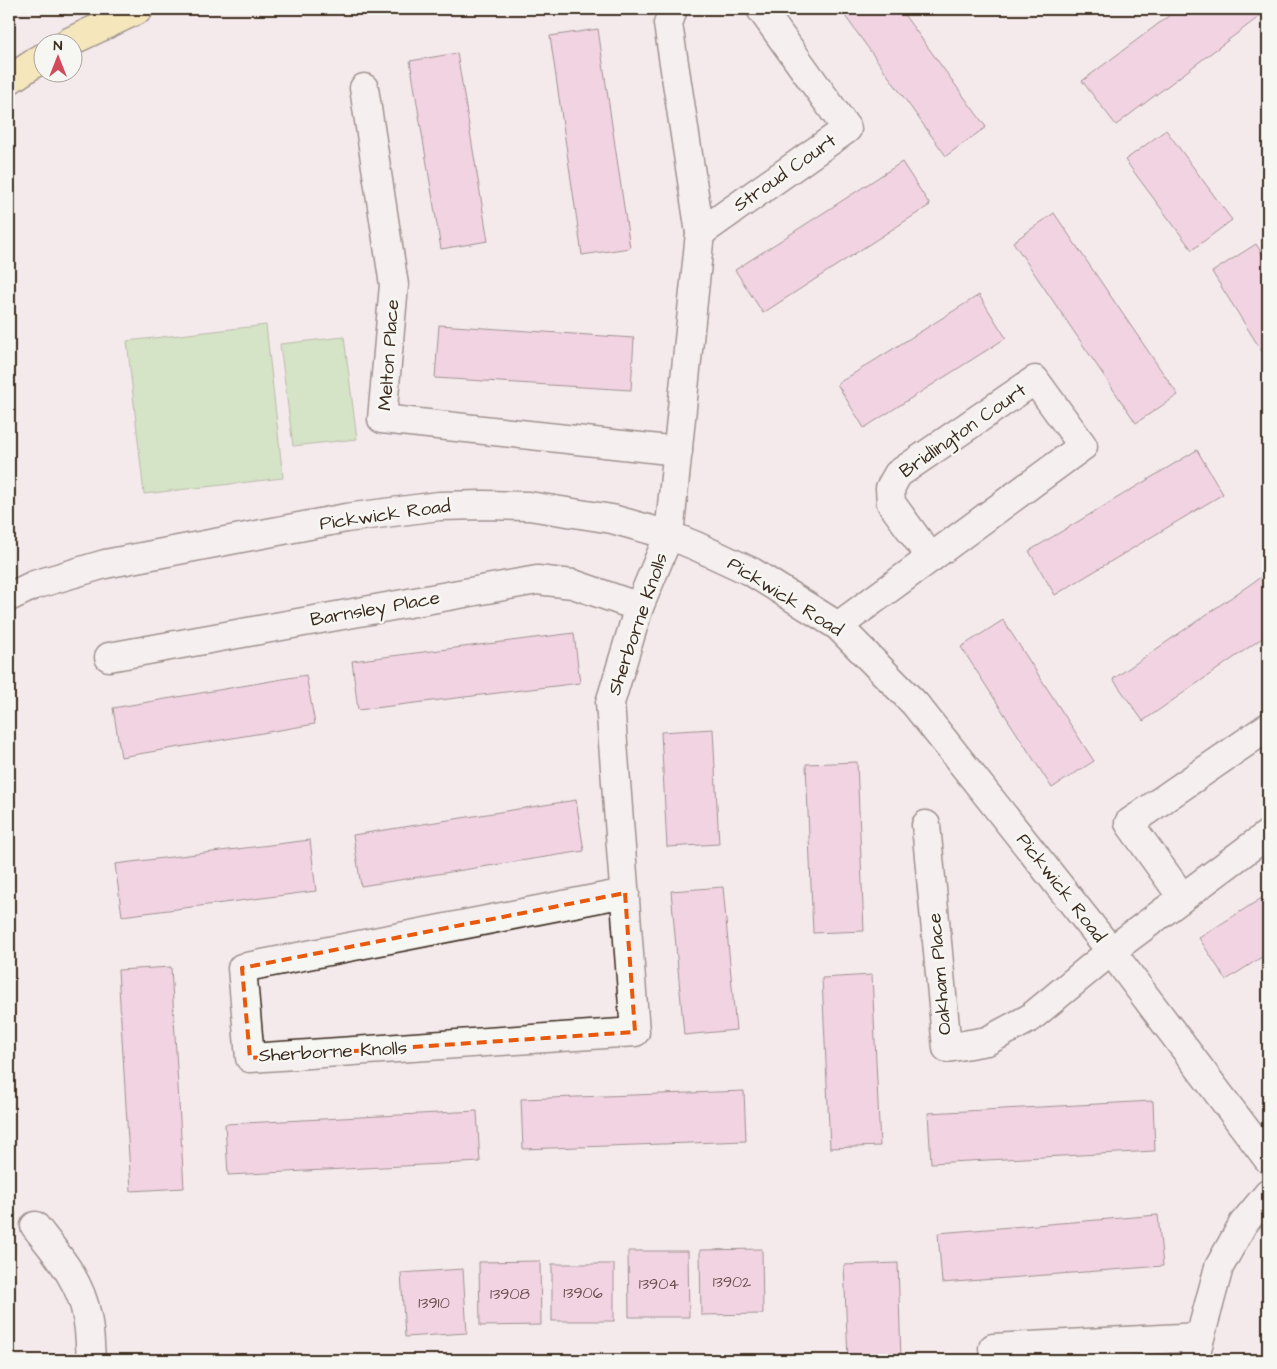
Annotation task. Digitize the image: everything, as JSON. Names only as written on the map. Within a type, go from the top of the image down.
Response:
[{"type":"highway","points":[[82,36],[140,9]]},
{"type":"highway","points":[[9,80],[32,65]]},
{"type":"street","points":[[669,535],[700,233],[668,24],[673,9]]},
{"type":"street","name":"Stroud Court","points":[[700,233],[847,129],[761,9]]},
{"type":"street","name":"Melton Place","points":[[364,88],[394,285],[382,419],[678,451]]},
{"type":"street","name":"Bridlington Court","points":[[838,626],[932,558],[1083,446],[1035,380],[898,474],[890,488],[891,503],[932,558]]},
{"type":"street","name":"Pickwick Road","points":[[9,597],[34,585],[105,564],[346,518],[439,506],[529,506],[612,519],[669,535],[696,546],[752,572],[838,626],[915,704],[1111,951],[1268,1158]]},
{"type":"street","name":"Sherborne Knolls","points":[[625,893],[242,968],[250,1058],[635,1032],[625,893],[610,703],[639,607],[669,535]]},
{"type":"street","name":"Barnsley Place","points":[[109,657],[537,580],[574,584],[639,607]]},
{"type":"street","points":[[1182,898],[1129,824],[1268,727]]},
{"type":"street","name":"Oakham Place","points":[[926,825],[947,1048],[987,1041],[1030,1018],[1111,951]]},
{"type":"street","points":[[1111,951],[1268,834]]},
{"type":"street","points":[[995,1360],[994,1348],[1197,1349],[1219,1268],[1243,1224],[1268,1194]]},
{"type":"street","points":[[35,1226],[66,1266],[83,1300],[88,1318],[91,1360]]},
{"type":"highlighted area","points":[[625,893],[635,1032],[250,1058],[242,968]]},
{"type":"green space","points":[[266,325],[283,478],[144,494],[127,341]]},
{"type":"green space","points":[[344,337],[357,439],[293,446],[280,344]]},
{"type":"building","points":[[840,9],[900,9],[986,127],[946,156]]},
{"type":"building","points":[[1178,9],[1268,10],[1116,125],[1082,81]]},
{"type":"building","points":[[598,29],[630,248],[582,255],[550,36]]},
{"type":"building","points":[[457,53],[488,241],[441,249],[410,61]]},
{"type":"building","points":[[1166,130],[1232,220],[1192,250],[1125,160]]},
{"type":"building","points":[[902,162],[930,205],[763,313],[735,270]]},
{"type":"building","points":[[1054,213],[1178,395],[1136,423],[1013,242]]},
{"type":"building","points":[[1256,244],[1268,263],[1268,361],[1212,272]]},
{"type":"building","points":[[979,295],[1006,338],[864,428],[837,384]]},
{"type":"building","points":[[439,325],[634,338],[631,390],[435,378]]},
{"type":"building","points":[[1197,450],[1223,494],[1055,595],[1029,551]]},
{"type":"building","points":[[1268,572],[1268,634],[1143,721],[1113,679]]},
{"type":"building","points":[[1003,620],[1094,761],[1052,788],[961,647]]},
{"type":"building","points":[[574,633],[580,683],[358,710],[352,661]]},
{"type":"building","points":[[306,675],[315,724],[121,757],[113,708]]},
{"type":"building","points":[[713,729],[719,844],[667,847],[661,732]]},
{"type":"building","points":[[857,762],[864,931],[813,933],[806,764]]},
{"type":"building","points":[[576,800],[584,851],[361,886],[353,835]]},
{"type":"building","points":[[310,840],[316,891],[122,916],[115,864]]},
{"type":"building","points":[[723,887],[736,1030],[684,1035],[671,891]]},
{"type":"building","points":[[1268,894],[1268,953],[1226,980],[1199,938]]},
{"type":"building","points":[[171,967],[184,1188],[131,1191],[118,970]]},
{"type":"building","points":[[872,975],[880,1146],[830,1148],[822,978]]},
{"type":"building","points":[[744,1091],[746,1141],[523,1149],[521,1099]]},
{"type":"building","points":[[1153,1101],[1155,1151],[931,1163],[928,1113]]},
{"type":"building","points":[[477,1111],[480,1162],[228,1175],[225,1124]]},
{"type":"building","points":[[1158,1215],[1163,1266],[942,1283],[938,1233]]},
{"type":"building","points":[[762,1249],[763,1314],[701,1315],[700,1250]]},
{"type":"building","points":[[628,1251],[688,1251],[689,1317],[629,1317]]},
{"type":"building","points":[[540,1261],[541,1325],[480,1326],[479,1262]]},
{"type":"building","points":[[898,1263],[901,1360],[848,1360],[844,1265]]},
{"type":"building","points":[[552,1264],[614,1264],[614,1321],[552,1321]]},
{"type":"building","points":[[463,1269],[467,1333],[405,1337],[401,1273]]}]
